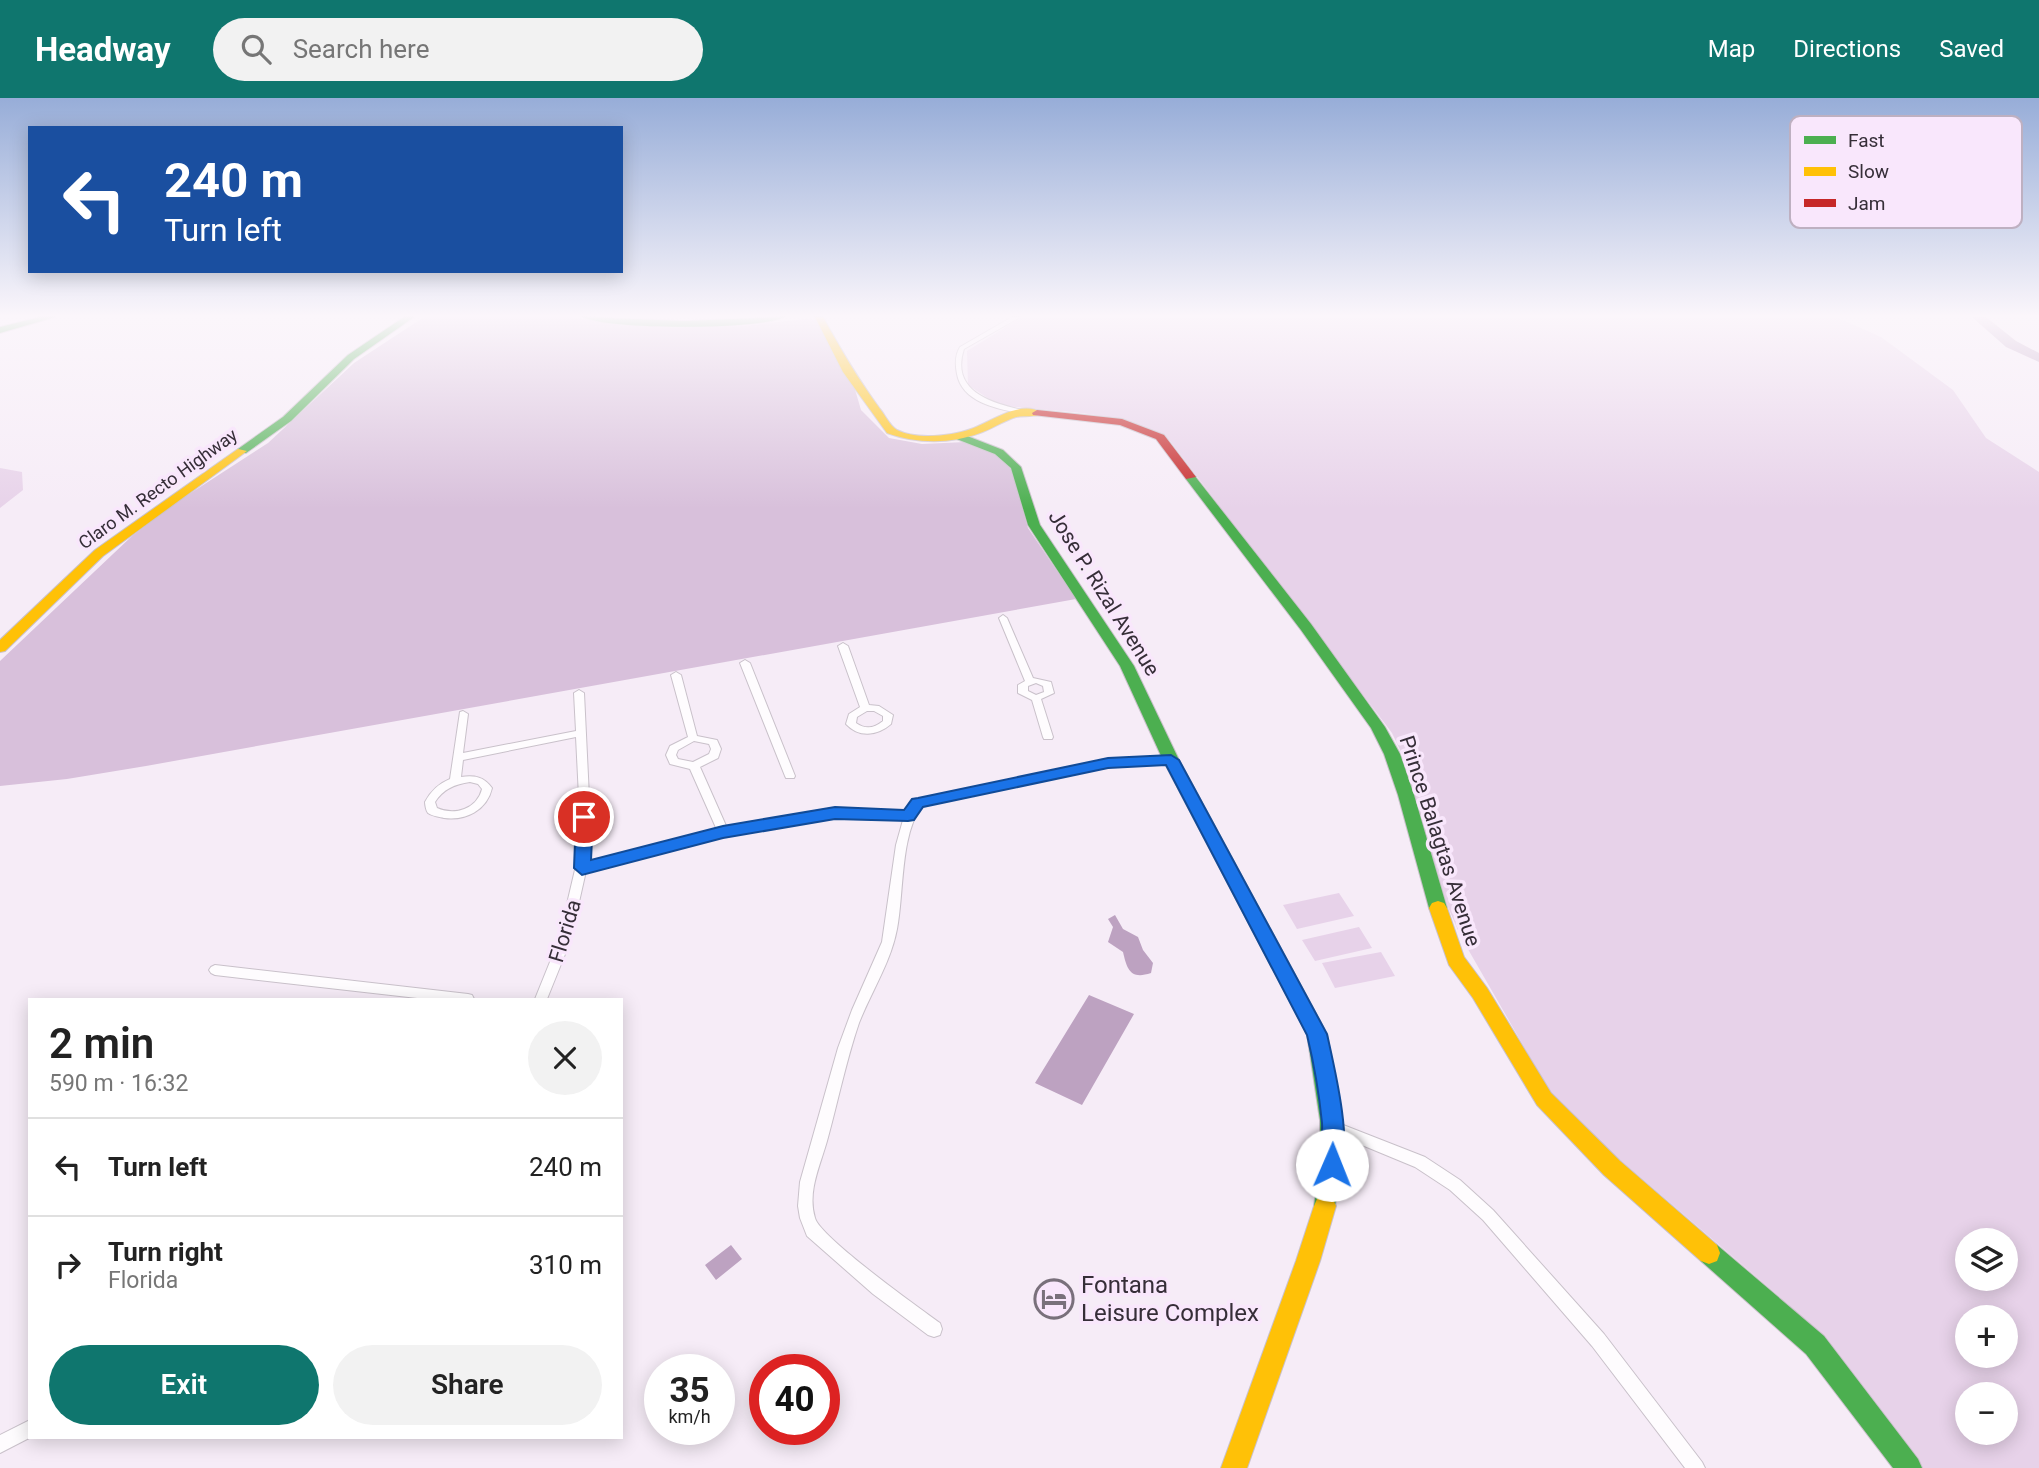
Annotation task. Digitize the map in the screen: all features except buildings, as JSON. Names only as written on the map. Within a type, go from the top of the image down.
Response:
[{"type":"main road","name":"Claro M. Recto Highway","points":[[0,648],[99,553],[287,419],[326,381]]},
{"type":"main road","name":"Jose P. Rizal Avenue","points":[[855,381],[891,431],[909,437],[954,435],[982,430],[1020,411]]},
{"type":"main road","name":"Prince Balagtas Avenue","points":[[1020,411],[1122,422],[1160,437],[1244,550],[1306,627],[1378,727],[1392,754],[1406,795],[1437,906],[1456,960],[1480,993],[1544,1099],[1612,1168],[1815,1345],[1909,1468]]},
{"type":"main road","name":"Jose P. Rizal Avenue","points":[[954,435],[986,446],[1012,461],[1019,472],[1038,531],[1111,638],[1153,718],[1171,760],[1317,1034],[1333,1127],[1332,1165],[1313,1253],[1234,1468]]},
{"type":"street","points":[[962,381],[969,391],[998,406],[1020,411]]},
{"type":"street","points":[[1003,618],[1030,681]]},
{"type":"street","points":[[843,646],[864,708]]},
{"type":"street","points":[[745,663],[790,776]]},
{"type":"street","points":[[676,675],[693,738]]},
{"type":"street","points":[[1040,680],[1050,687],[1046,696],[1026,696],[1021,691],[1023,685],[1030,681],[1040,680]]},
{"type":"street","name":"Florida","points":[[541,998],[564,942],[582,868],[584,797],[579,693]]},
{"type":"street","points":[[1036,698],[1048,737]]},
{"type":"street","points":[[455,780],[463,714]]},
{"type":"street","points":[[459,757],[582,733]]},
{"type":"street","points":[[693,738],[709,740],[716,749],[710,760],[694,766],[678,764],[671,755],[677,744],[693,738]]},
{"type":"street","points":[[934,1329],[822,1240],[806,1219],[804,1204],[806,1181],[821,1136],[836,1071],[854,1019],[894,925],[902,839],[908,816],[918,803],[1108,763],[1171,760]]},
{"type":"street","points":[[694,766],[723,832]]},
{"type":"street","points":[[455,780],[481,781],[487,788],[486,797],[464,813],[449,816],[436,813],[430,806],[432,797],[441,787],[455,780]]},
{"type":"street","points":[[582,868],[723,832],[835,813],[908,816]]},
{"type":"street","points":[[215,970],[459,998]]},
{"type":"street","points":[[1333,1127],[1420,1162],[1455,1185],[1488,1215],[1598,1340],[1696,1468]]},
{"type":"street","points":[[0,1444],[28,1430]]},
{"type":"shaded area","points":[[335,381],[851,381],[861,410],[889,438],[922,444],[966,442],[983,447],[1009,462],[1028,528],[1076,599],[146,766],[67,779],[0,786],[0,661],[132,536],[180,500],[268,443]]},
{"type":"shaded area","points":[[968,381],[1941,381],[1953,390],[1986,438],[2039,472],[2039,1468],[1922,1468],[1831,1350],[1788,1304],[1612,1153],[1550,1092],[1461,937],[1447,905],[1402,754],[1392,733],[1170,441],[1134,423],[1114,418],[1008,406],[992,401],[968,385]]},
{"type":"shaded area","points":[[0,468],[22,472],[23,490],[0,508]]},
{"type":"shaded area","points":[[1339,893],[1354,916],[1297,929],[1283,905]]},
{"type":"shaded area","points":[[1115,915],[1123,929],[1138,937],[1143,950],[1153,963],[1151,973],[1138,975],[1131,972],[1123,952],[1108,942],[1113,927],[1108,919]]},
{"type":"shaded area","points":[[1359,927],[1372,948],[1315,961],[1302,940]]},
{"type":"shaded area","points":[[1381,952],[1395,976],[1335,988],[1322,963]]},
{"type":"shaded area","points":[[1089,995],[1134,1014],[1082,1105],[1035,1083]]},
{"type":"shaded area","points":[[731,1245],[742,1259],[716,1280],[705,1265]]},
{"type":"traffic: fast","points":[[242,451],[287,419],[326,381]]},
{"type":"traffic: fast","points":[[958,436],[999,452],[1016,467],[1034,525],[1127,666],[1171,760],[1317,1034],[1326,1077],[1332,1141],[1325,1206]]},
{"type":"traffic: fast","points":[[1190,477],[1306,627],[1378,727],[1392,754],[1406,795],[1438,908]]},
{"type":"traffic: fast","points":[[1709,1253],[1815,1345],[1909,1468]]},
{"type":"traffic: slow","points":[[855,381],[891,431],[921,438],[955,437],[974,432],[1011,415],[1037,413]]},
{"type":"traffic: slow","points":[[0,648],[99,553],[242,451]]},
{"type":"traffic: slow","points":[[1438,908],[1456,960],[1480,993],[1544,1099],[1612,1168],[1709,1253]]},
{"type":"traffic: slow","points":[[1234,1468],[1325,1206]]},
{"type":"traffic: jam","points":[[1037,413],[1122,422],[1160,437],[1190,477]]},
{"type":"place","name":"Fontana Leisure Complex","points":[[1054,1299]]},
{"type":"route","points":[[584,817],[582,868],[723,832],[835,813],[908,816],[918,803],[1108,763],[1171,760],[1317,1034],[1333,1127],[1332,1165]]}]
